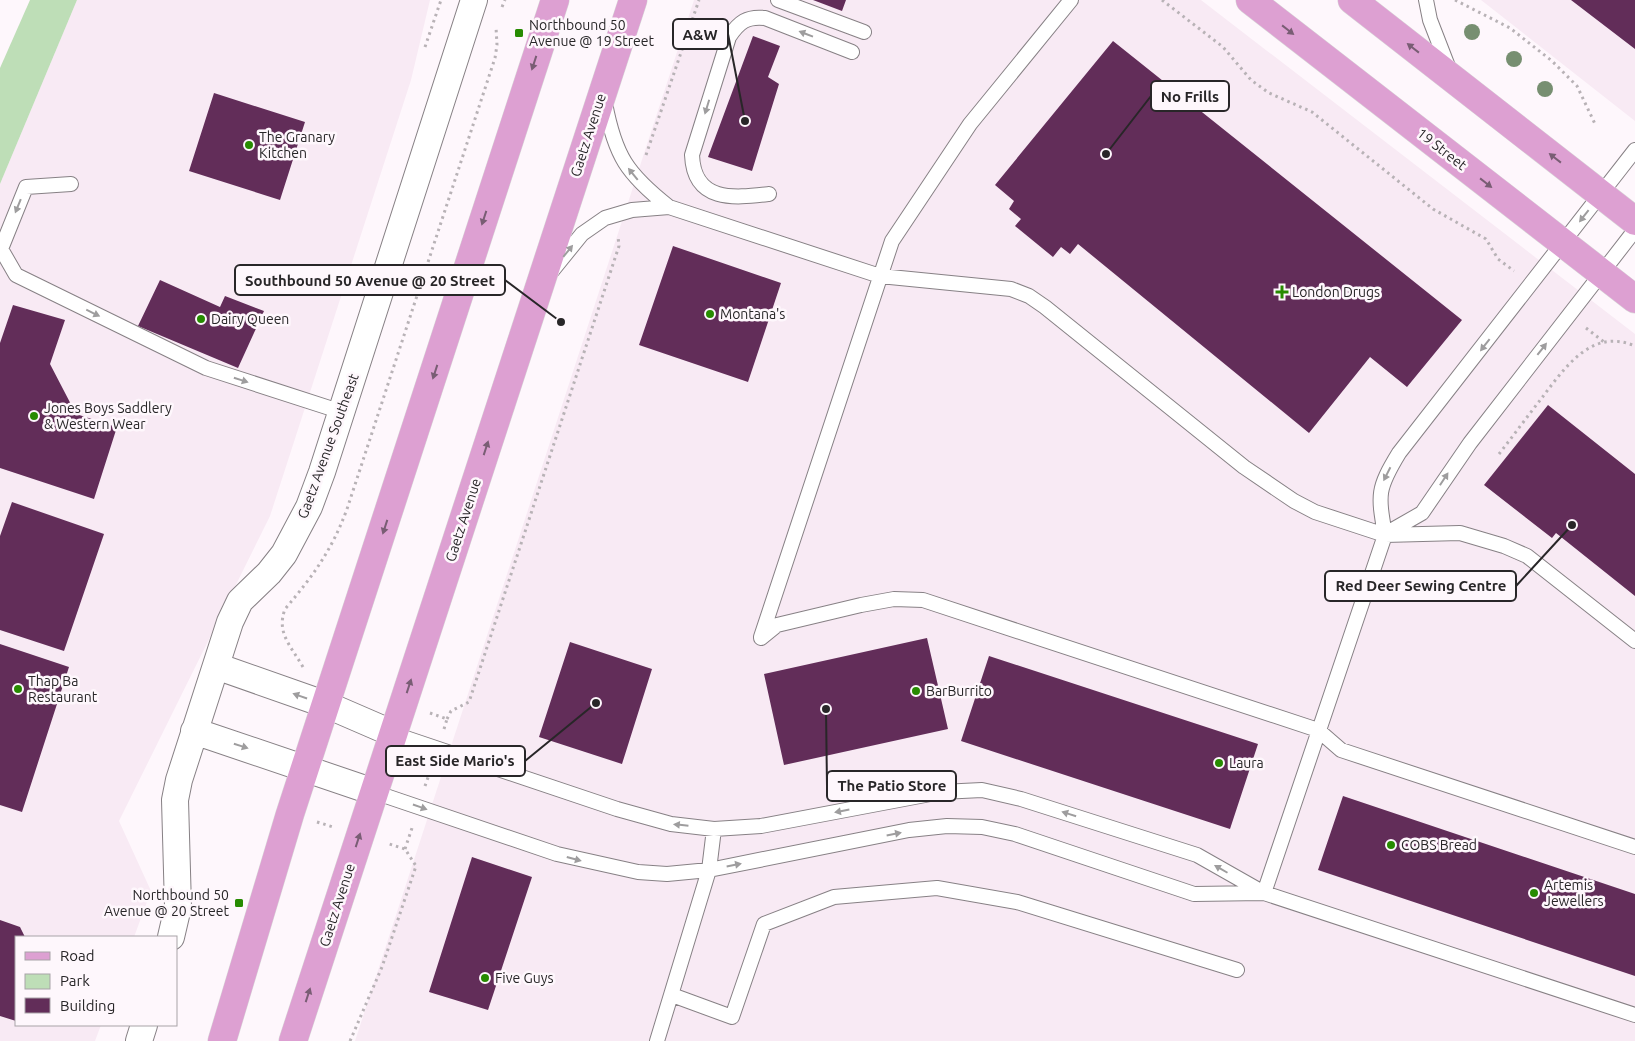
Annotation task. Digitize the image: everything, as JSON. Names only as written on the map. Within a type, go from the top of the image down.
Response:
[{"type":"main road","points":[[222,1041],[290,814],[555,0]]},
{"type":"main road","name":"Gaetz Avenue","points":[[293,1041],[633,0]]},
{"type":"main road","name":"19 Street","points":[[1250,0],[1635,299]]},
{"type":"main road","points":[[1352,0],[1635,221]]},
{"type":"street","name":"Gaetz Avenue Southeast","points":[[171,936],[178,907],[174,800],[194,731],[230,622],[240,601],[269,573],[297,531],[322,472],[474,0]]},
{"type":"street","points":[[216,666],[327,705],[394,734]]},
{"type":"street","points":[[194,731],[374,792]]},
{"type":"street","points":[[139,1041],[144,1026]]},
{"type":"lane","points":[[778,0],[864,32]]},
{"type":"lane","points":[[1071,0],[970,124],[897,232],[880,276],[761,638],[777,625],[861,605],[894,598],[923,600],[1318,730],[1341,750],[1635,847]]},
{"type":"lane","points":[[1426,0],[1430,20],[1452,77]]},
{"type":"lane","points":[[769,194],[734,198],[705,188],[696,178],[693,167],[692,155],[729,37],[736,25],[745,19],[754,17],[764,18],[852,52]]},
{"type":"lane","points":[[602,91],[610,131],[620,157],[633,176],[669,207],[880,276],[1011,289],[1029,296],[1244,467],[1315,512],[1384,534],[1460,533],[1509,548],[1527,556],[1635,641]]},
{"type":"lane","points":[[1264,893],[1384,534],[1380,490],[1392,465],[1635,150]]},
{"type":"lane","points":[[71,184],[26,187],[1,249],[16,275],[206,368],[342,412]]},
{"type":"lane","points":[[538,289],[582,234],[594,224],[605,218],[632,210],[669,207]]},
{"type":"lane","points":[[1384,534],[1422,513],[1460,456],[1635,230]]},
{"type":"lane","points":[[394,734],[617,809],[670,824],[714,829],[761,826],[941,792],[982,790],[1021,798],[1197,855],[1264,893],[1635,1015]]},
{"type":"lane","points":[[374,792],[557,854],[638,872],[667,874],[710,870],[909,830],[965,826],[982,827],[1015,834],[1194,894],[1264,893]]},
{"type":"lane","points":[[657,1041],[710,870],[714,829]]},
{"type":"lane","points":[[672,995],[732,1017],[764,924],[834,897],[937,888],[1017,902],[1237,970]]},
{"type":"path","points":[[425,47],[440,0]]},
{"type":"path","points":[[641,161],[648,152],[699,0]]},
{"type":"path","points":[[1162,0],[1222,47],[1251,80],[1269,93],[1312,112],[1434,208],[1486,239],[1498,259]]},
{"type":"path","points":[[1455,0],[1510,28],[1552,61],[1577,86],[1596,126]]},
{"type":"path","points":[[306,672],[282,631],[282,617],[285,609],[318,569],[330,550],[344,517],[494,58],[497,45],[496,27]]},
{"type":"path","points":[[447,719],[451,711],[470,702],[619,246],[618,233]]},
{"type":"path","points":[[1499,454],[1574,358],[1587,349],[1612,340],[1635,346]]},
{"type":"path","points":[[350,1041],[382,966],[416,866],[405,849]]},
{"type":"shaded area","points":[[77,0],[430,0],[411,80],[270,516],[119,821],[151,891],[134,936],[15,936],[15,1026],[101,1026],[95,1041],[0,1041],[0,184]]},
{"type":"shaded area","points":[[694,0],[1201,0],[1635,334],[1635,1041],[355,1041]]},
{"type":"shaded area","points":[[1481,0],[1635,0],[1635,121]]},
{"type":"green space","points":[[30,0],[77,0],[0,184],[0,68]]},
{"type":"building","points":[[813,0],[846,0],[842,11]]},
{"type":"building","points":[[1571,0],[1635,0],[1635,49]]},
{"type":"building","points":[[753,36],[780,46],[768,77],[779,84],[752,171],[708,157]]},
{"type":"building","name":"London Drugs","points":[[1113,41],[1462,320],[1407,387],[1370,357],[1309,433],[1078,244],[1070,254],[1061,247],[1053,257],[1015,226],[1021,219],[1009,209],[1014,201],[995,185]]},
{"type":"building","points":[[214,93],[305,122],[280,200],[189,171]]},
{"type":"building","name":"Montana's","points":[[673,246],[781,283],[748,382],[639,345]]},
{"type":"building","name":"Dairy Queen","points":[[160,280],[220,307],[225,296],[264,311],[238,368],[138,326]]},
{"type":"building","points":[[13,305],[65,320],[50,364],[76,414],[117,427],[94,499],[0,468],[0,343]]},
{"type":"building","points":[[1548,405],[1635,474],[1635,596],[1556,533],[1552,538],[1484,485]]},
{"type":"building","points":[[12,502],[104,534],[64,651],[0,630],[0,536]]},
{"type":"building","points":[[927,638],[948,729],[784,765],[764,674]]},
{"type":"building","points":[[570,642],[652,669],[622,764],[539,737]]},
{"type":"building","points":[[0,644],[69,667],[22,812],[0,805]]},
{"type":"building","points":[[989,656],[1258,744],[1230,829],[961,741]]},
{"type":"building","points":[[1343,796],[1635,894],[1635,976],[1318,870]]},
{"type":"building","points":[[472,857],[532,877],[488,1010],[429,992]]},
{"type":"building","points":[[0,920],[20,927],[24,936],[15,936],[15,1021],[0,1016]]},
{"type":"place","name":"Northbound 50 Avenue @ 19 Street","points":[[519,33]]},
{"type":"place","name":"A&W","points":[[745,121]]},
{"type":"place","name":"The Granary Kitchen","points":[[249,145]]},
{"type":"place","name":"No Frills","points":[[1106,154]]},
{"type":"place","name":"London Drugs","points":[[1282,292]]},
{"type":"place","name":"Montana's","points":[[710,314]]},
{"type":"place","name":"Dairy Queen","points":[[201,319]]},
{"type":"place","name":"Southbound 50 Avenue @ 20 Street","points":[[561,322]]},
{"type":"place","name":"Jones Boys Saddlery & Western Wear","points":[[34,416]]},
{"type":"place","name":"Red Deer Sewing Centre","points":[[1572,525]]},
{"type":"place","name":"Thap Ba Restaurant","points":[[18,689]]},
{"type":"place","name":"BarBurrito","points":[[916,691]]},
{"type":"place","name":"East Side Mario's","points":[[596,703]]},
{"type":"place","name":"The Patio Store","points":[[826,709]]},
{"type":"place","name":"Laura","points":[[1219,763]]},
{"type":"place","name":"COBS Bread","points":[[1391,845]]},
{"type":"place","name":"Artemis Jewellers","points":[[1534,893]]},
{"type":"place","name":"Northbound 50 Avenue @ 20 Street","points":[[239,903]]},
{"type":"place","name":"Five Guys","points":[[485,978]]}]
